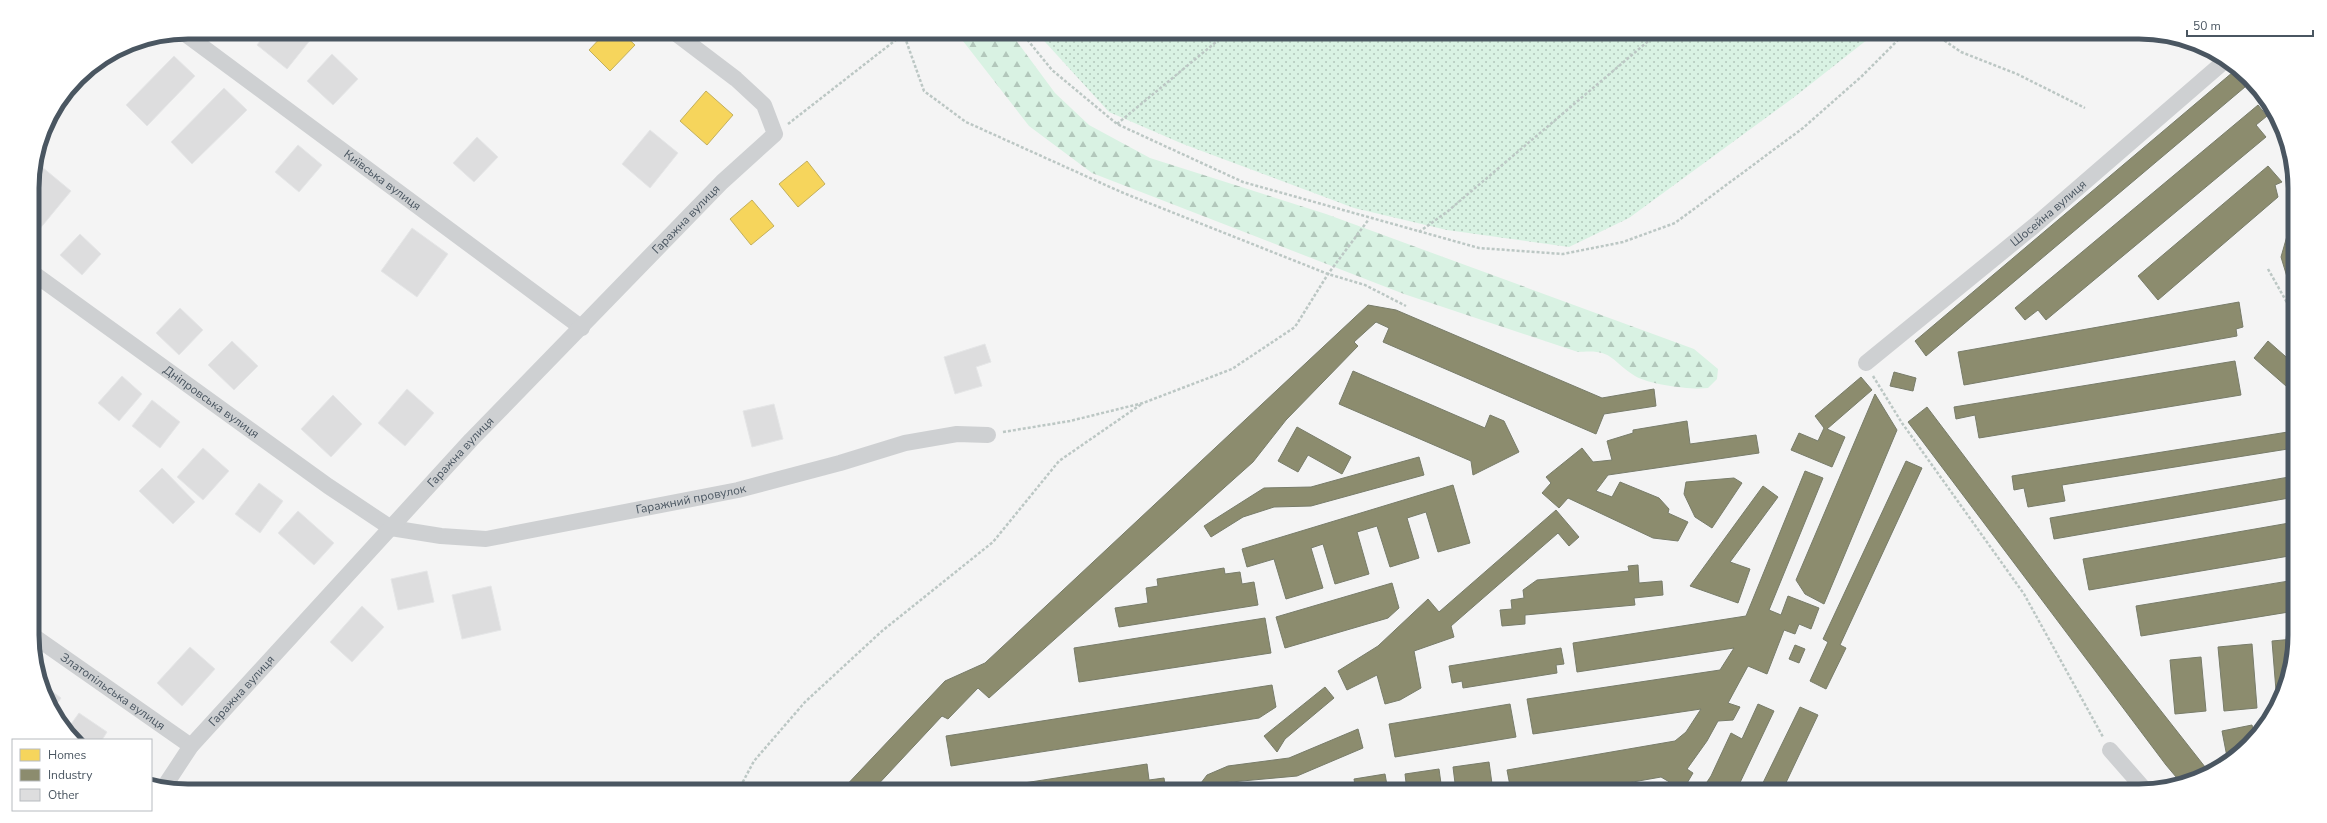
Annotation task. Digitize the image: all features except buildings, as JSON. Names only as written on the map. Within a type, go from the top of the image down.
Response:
[{"type":"street","name":"Київська вулиця","points":[[192,39],[582,328]]},
{"type":"street","points":[[683,39],[736,79],[764,105],[775,134]]},
{"type":"street","name":"Шосейна вулиця","points":[[1866,363],[2034,226],[2222,64]]},
{"type":"street","name":"Гаражна вулиця","points":[[167,783],[191,746],[471,440],[582,328],[722,182],[775,134]]},
{"type":"street","name":"Дніпровська вулиця","points":[[39,277],[328,486],[390,528]]},
{"type":"street","name":"Гаражний провулок","points":[[390,528],[441,536],[486,539],[738,490],[840,463],[905,443],[957,434],[988,435]]},
{"type":"street","name":"Златопільська вулиця","points":[[39,640],[191,746]]},
{"type":"street","points":[[2110,750],[2140,784]]},
{"type":"path","points":[[775,134],[896,39]]},
{"type":"path","points":[[906,39],[924,91],[966,122],[1121,192],[1328,274],[1366,285],[1406,306]]},
{"type":"path","points":[[1027,39],[1052,70],[1117,124],[1243,182],[1369,219],[1479,248],[1563,254],[1623,242],[1674,223],[1803,128],[1862,76],[1899,39]]},
{"type":"path","points":[[1117,124],[1220,39]]},
{"type":"path","points":[[1419,232],[1448,211],[1651,39]]},
{"type":"path","points":[[1942,39],[1961,52],[2017,74],[2085,108]]},
{"type":"path","points":[[988,435],[1070,421],[1143,403],[1232,369],[1295,327],[1328,274],[1369,219]]},
{"type":"path","points":[[2268,269],[2288,304]]},
{"type":"path","points":[[1866,363],[1902,423],[2024,594],[2110,750]]},
{"type":"path","points":[[742,784],[754,761],[805,702],[882,631],[993,542],[1059,461],[1143,403]]},
{"type":"green space","points":[[961,39],[1015,39],[1055,93],[1089,125],[1150,158],[1326,214],[1694,349],[1718,369],[1717,379],[1708,388],[1671,386],[1651,382],[1635,376],[1610,356],[1605,354],[1589,351],[1578,352],[1404,294],[1092,173],[1029,126]]},
{"type":"green space","points":[[1042,39],[1868,39],[1793,98],[1629,218],[1569,247],[1447,230],[1354,208],[1183,144],[1109,112]]}]
